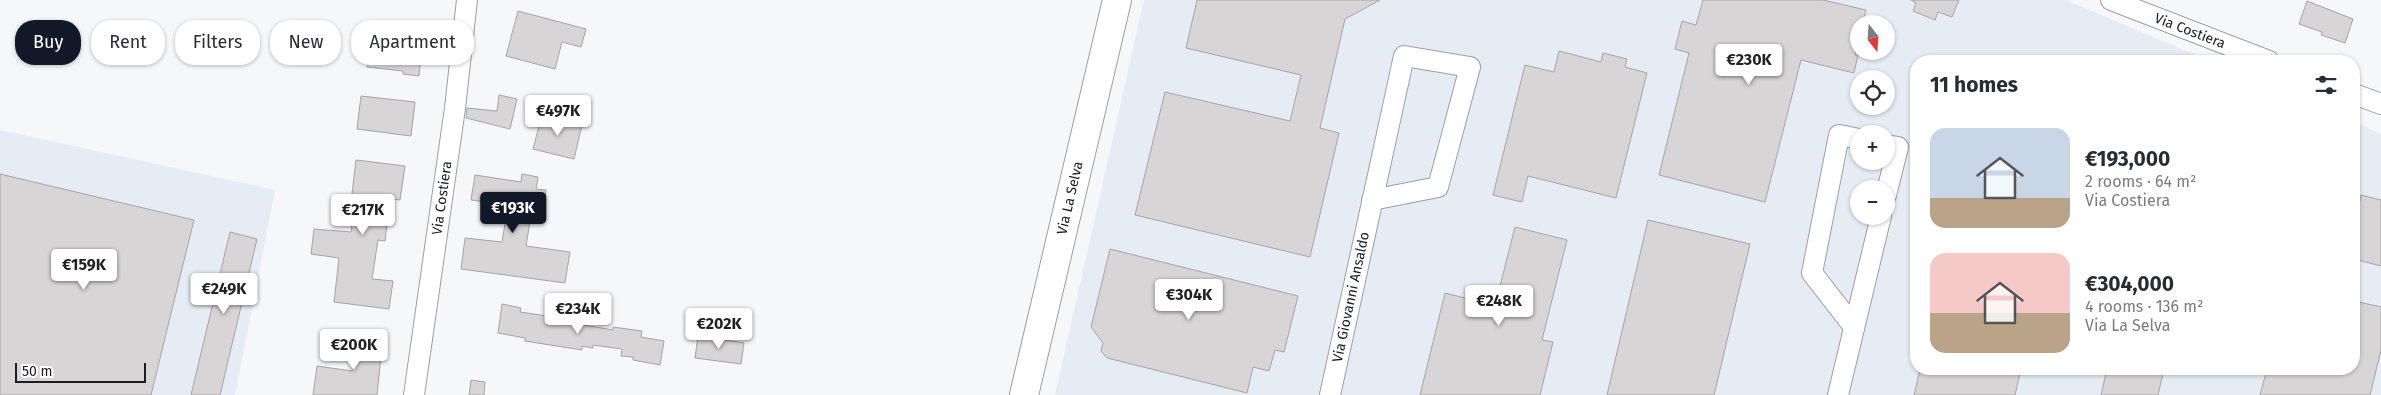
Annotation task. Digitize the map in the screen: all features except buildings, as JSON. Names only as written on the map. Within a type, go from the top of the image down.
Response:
[{"type":"street","name":"Via Costiera","points":[[414,395],[467,0]]},
{"type":"street","name":"Via La Selva","points":[[1024,395],[1116,0]]},
{"type":"street","name":"Via Costiera","points":[[2111,0],[2253,55]]},
{"type":"street","name":"Via Giovanni Ansaldo","points":[[1330,395],[1372,200],[1404,56],[1470,67],[1438,187],[1372,200]]},
{"type":"street","points":[[2360,96],[2381,104]]},
{"type":"street","points":[[1850,137],[1839,135],[1812,273],[1854,327]]},
{"type":"street","points":[[1895,146],[1898,147],[1895,159]]},
{"type":"street","points":[[1838,395],[1879,225]]},
{"type":"shaded area","points":[[1144,0],[2066,0],[2196,55],[1910,55],[1910,375],[2360,375],[2360,125],[2381,134],[2381,395],[1055,395]]},
{"type":"shaded area","points":[[0,130],[275,190],[235,395],[0,395]]}]
